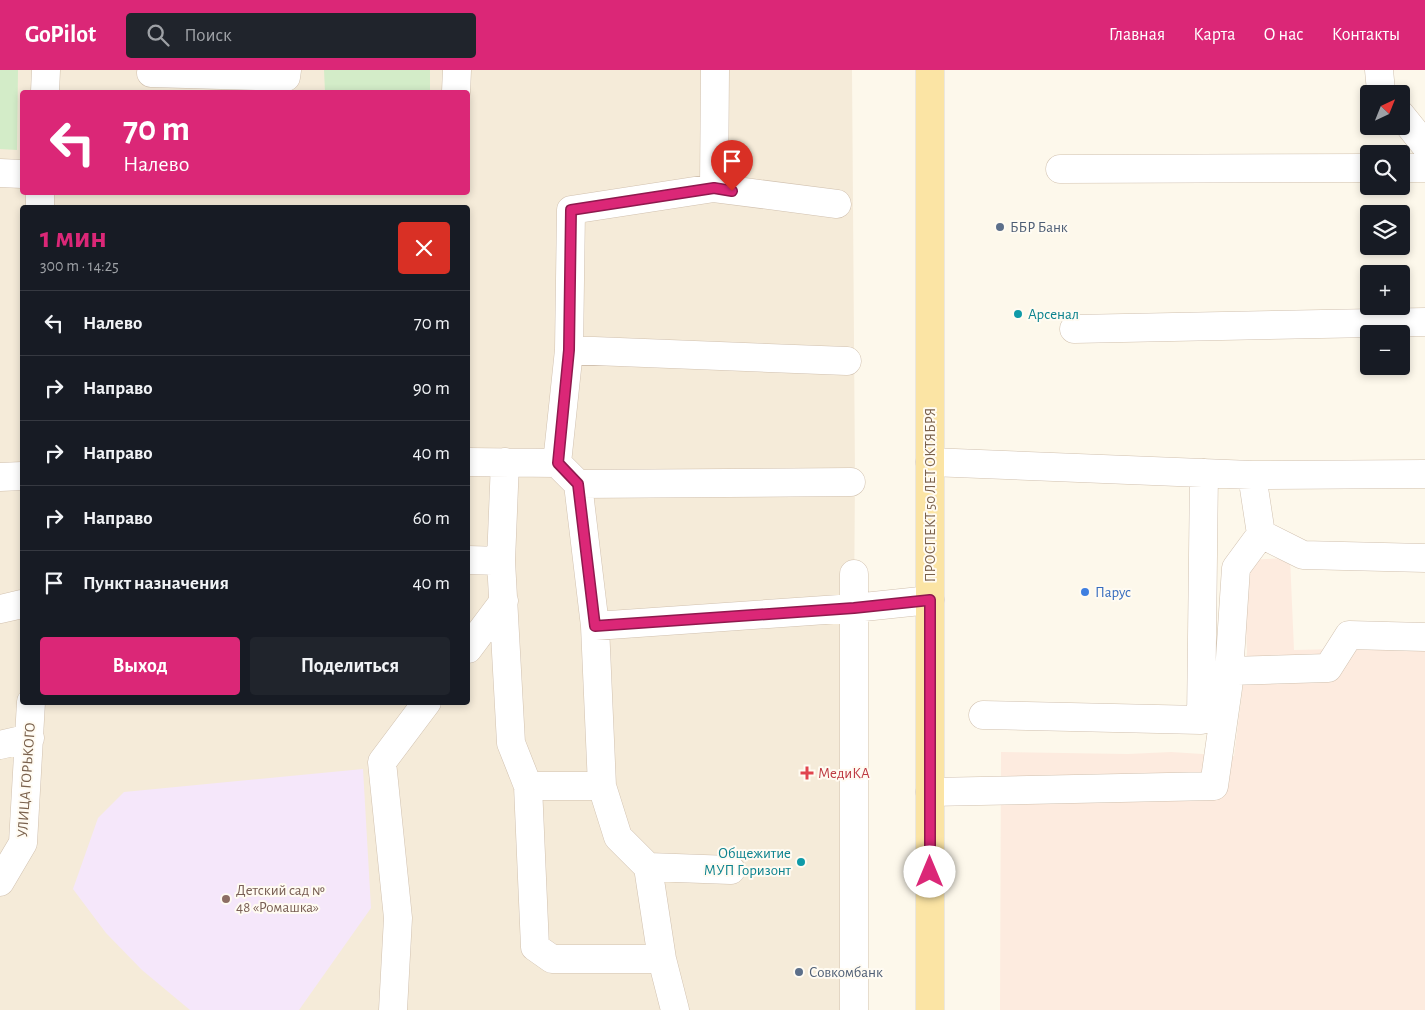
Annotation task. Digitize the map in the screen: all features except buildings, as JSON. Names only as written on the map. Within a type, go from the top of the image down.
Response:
[{"type":"main road","name":"ПРОСПЕКТ 50 ЛЕТ ОКТЯБРЯ","points":[[930,70],[930,1010]]},
{"type":"street","points":[[45,90],[46,70]]},
{"type":"street","points":[[150,78],[286,77],[287,70]]},
{"type":"street","points":[[456,90],[457,70]]},
{"type":"street","points":[[714,188],[715,70]]},
{"type":"street","points":[[1379,70],[1380,85]]},
{"type":"street","points":[[1410,126],[1425,145]]},
{"type":"street","points":[[1060,170],[1360,168]]},
{"type":"street","points":[[1410,168],[1425,168]]},
{"type":"street","points":[[0,173],[20,174]]},
{"type":"street","points":[[558,463],[569,350],[571,210],[714,188],[837,204]]},
{"type":"street","points":[[1074,329],[1425,322]]},
{"type":"street","points":[[569,350],[847,361]]},
{"type":"street","points":[[470,462],[558,463],[578,484],[595,626],[602,786],[618,837],[648,867],[662,959],[675,1010]]},
{"type":"street","points":[[505,462],[501,561],[511,743],[528,786],[535,947],[552,960],[662,959]]},
{"type":"street","points":[[930,462],[1252,475],[1425,474]]},
{"type":"street","points":[[983,715],[1201,720],[1204,473]]},
{"type":"street","points":[[930,792],[1214,786],[1229,671],[1236,568],[1261,534],[1252,475]]},
{"type":"street","points":[[0,477],[20,476]]},
{"type":"street","points":[[578,484],[851,482]]},
{"type":"street","points":[[1261,534],[1303,555],[1425,558]]},
{"type":"street","points":[[470,560],[501,561]]},
{"type":"street","points":[[854,574],[854,1010]]},
{"type":"street","points":[[595,626],[854,608],[930,600]]},
{"type":"street","points":[[470,646],[504,601]]},
{"type":"street","points":[[0,609],[20,604]]},
{"type":"street","points":[[1229,671],[1328,668],[1349,635],[1425,637]]},
{"type":"street","name":"УЛИЦА ГОРЬКОГО","points":[[0,882],[23,843],[31,705]]},
{"type":"street","points":[[393,1010],[398,918],[382,762],[425,705]]},
{"type":"street","points":[[0,745],[30,738]]},
{"type":"street","points":[[528,786],[602,786]]},
{"type":"street","points":[[648,867],[731,870]]},
{"type":"shaded area","points":[[0,70],[852,70],[855,477],[851,1010],[0,1010]]},
{"type":"shaded area","points":[[1290,558],[1294,650],[1425,647],[1425,1010],[1000,1010],[1001,752],[1128,754],[1171,752],[1234,756],[1247,652],[1243,560]]},
{"type":"shaded area","name":"Детский сад № 48 «Ромашка»","points":[[363,769],[371,908],[299,1010],[190,1010],[142,970],[106,933],[73,889],[98,818],[124,792]]},
{"type":"green space","points":[[0,70],[18,70],[17,150],[0,149]]},
{"type":"green space","points":[[324,70],[430,70],[430,90],[325,90]]},
{"type":"place","name":"ББР Банк","points":[[1000,227]]},
{"type":"place","name":"Арсенал","points":[[1018,314]]},
{"type":"place","name":"Парус","points":[[1085,592]]},
{"type":"place","name":"МедиКА","points":[[807,773]]},
{"type":"place","name":"Общежитие МУП Горизонт","points":[[801,862]]},
{"type":"place","name":"Детский сад № 48 «Ромашка»","points":[[226,899]]},
{"type":"place","name":"Совкомбанк","points":[[799,972]]},
{"type":"route","points":[[732,191],[714,188],[571,210],[569,350],[558,463],[578,484],[595,626],[854,608],[930,600],[930,872]]}]
